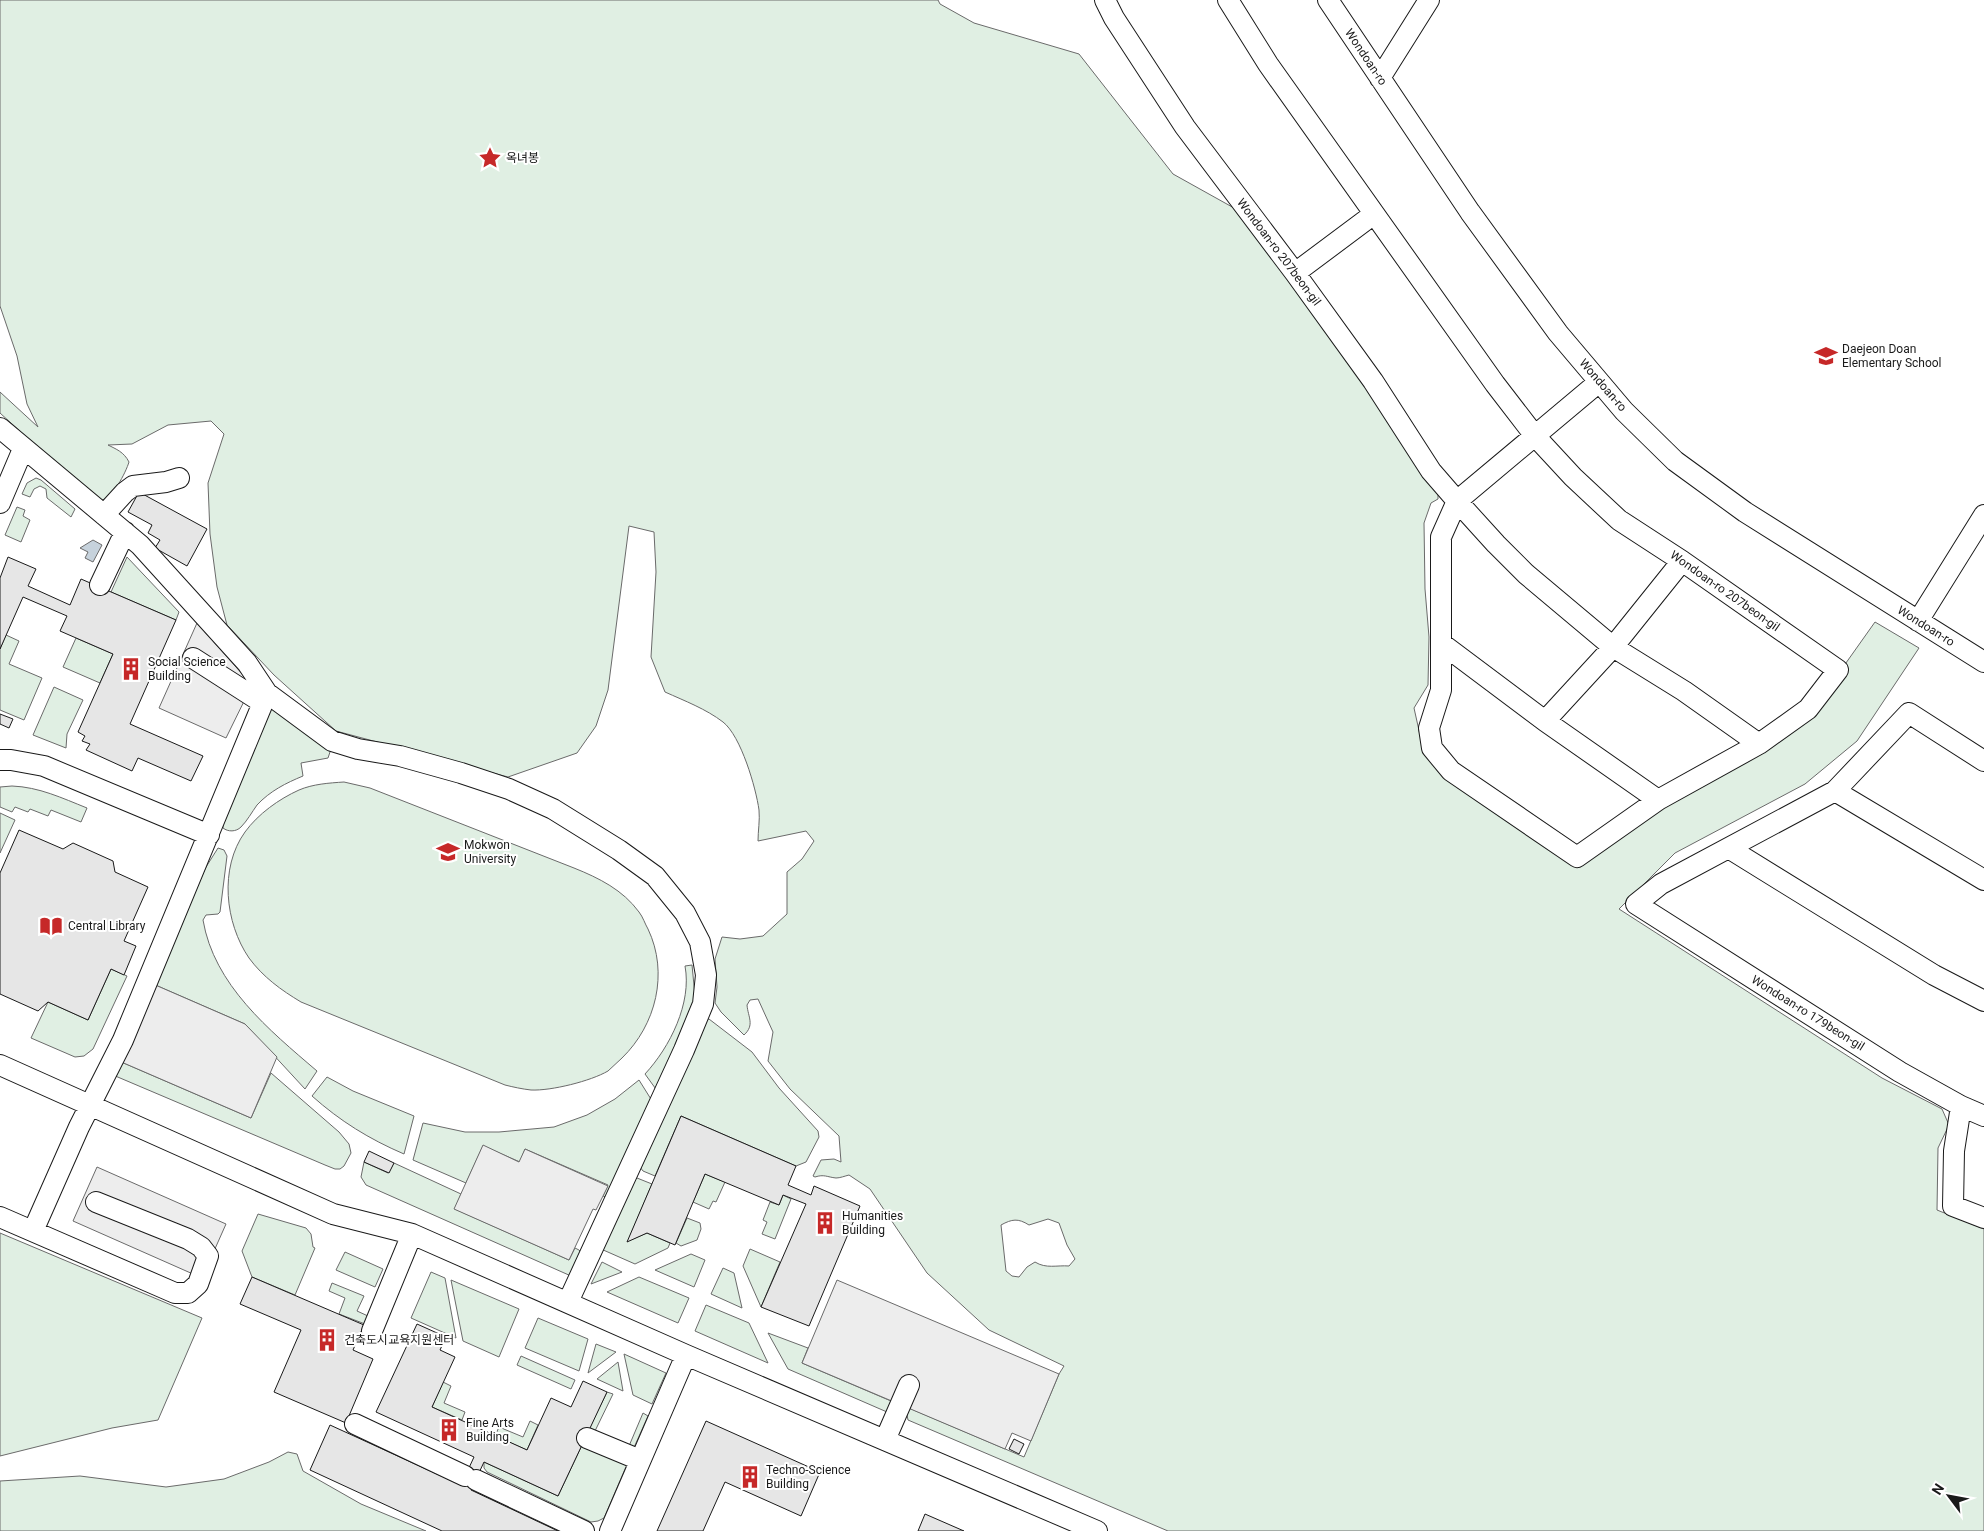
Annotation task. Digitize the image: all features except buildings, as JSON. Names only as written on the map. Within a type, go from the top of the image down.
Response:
[{"type":"street","name":"Wondoan-ro 207beon-gil","points":[[1105,0],[1114,18],[1185,127],[1295,273],[1373,381],[1430,471],[1526,574],[1613,646],[1684,691],[1760,744]]},
{"type":"street","name":"Wondoan-ro 207beon-gil","points":[[1228,0],[1268,64],[1495,384],[1535,436],[1573,477],[1619,520],[1682,561],[1838,670],[1808,709],[1760,744],[1658,800],[1578,857],[1451,771],[1432,748],[1428,728],[1441,690],[1441,537],[1457,501],[1535,436],[1599,382]]},
{"type":"street","name":"Wondoan-ro","points":[[1328,0],[1470,212],[1558,333],[1624,411],[1675,461],[1745,512],[1984,662]]},
{"type":"street","points":[[1380,78],[1429,0]]},
{"type":"street","points":[[1295,273],[1374,214]]},
{"type":"street","points":[[0,428],[140,545],[247,663],[265,698],[124,1040],[90,1105],[33,1231]]},
{"type":"street","points":[[0,503],[23,449]]},
{"type":"street","points":[[104,516],[125,492],[133,486],[166,482],[179,478]]},
{"type":"street","points":[[1918,620],[1984,515]]},
{"type":"street","points":[[100,585],[124,532]]},
{"type":"street","points":[[1545,721],[1613,646],[1682,561]]},
{"type":"street","points":[[1441,643],[1545,721],[1658,800]]},
{"type":"street","points":[[193,658],[265,698],[332,741],[358,749],[400,756],[461,773],[553,808],[619,850],[655,876],[685,913],[700,942],[706,975],[703,1004],[684,1050],[568,1302]]},
{"type":"street","points":[[1984,761],[1909,713],[1835,791],[1730,848],[1934,975],[1984,1001]]},
{"type":"street","points":[[0,760],[44,766],[209,835]]},
{"type":"street","points":[[1835,791],[1984,880]]},
{"type":"street","name":"Wondoan-ro 179beon-gil","points":[[1730,848],[1661,884],[1636,904],[1900,1072],[1961,1106],[1984,1116]]},
{"type":"street","points":[[0,1065],[333,1214],[412,1234],[686,1355],[1097,1531]]},
{"type":"street","points":[[1961,1106],[1954,1151],[1953,1206],[1984,1218]]},
{"type":"street","points":[[0,1217],[175,1293],[188,1293],[198,1284],[208,1256],[201,1247],[188,1239],[96,1202]]},
{"type":"street","points":[[372,1331],[412,1234]]},
{"type":"street","points":[[610,1531],[686,1355]]},
{"type":"street","points":[[885,1440],[909,1385]]},
{"type":"street","points":[[355,1424],[584,1531]]},
{"type":"street","points":[[587,1438],[640,1460]]},
{"type":"green space","points":[[0,0],[938,0],[940,4],[974,23],[1079,54],[1173,174],[1234,208],[1363,372],[1438,483],[1438,499],[1431,503],[1424,523],[1425,589],[1429,637],[1428,685],[1414,708],[1424,753],[1580,858],[1694,784],[1836,677],[1875,622],[1919,648],[1857,741],[1805,784],[1675,853],[1619,909],[1882,1078],[1942,1109],[1949,1125],[1938,1148],[1937,1210],[1984,1229],[1984,1531],[1168,1531],[908,1420],[909,1408],[1024,1457],[1064,1366],[989,1330],[927,1273],[870,1189],[849,1175],[836,1178],[813,1176],[821,1160],[834,1159],[841,1162],[839,1136],[790,1089],[768,1061],[773,1032],[758,999],[750,1000],[747,1005],[750,1024],[744,1035],[721,1012],[715,1003],[717,987],[715,959],[722,937],[740,939],[763,936],[787,914],[787,872],[802,859],[814,841],[806,831],[758,841],[759,814],[751,776],[742,750],[730,729],[710,713],[665,692],[651,657],[656,572],[654,532],[629,526],[608,690],[596,726],[577,753],[508,777],[336,731],[274,675],[227,625],[217,587],[210,534],[208,483],[224,434],[211,421],[168,425],[132,444],[108,445],[122,453],[129,462],[114,491],[105,499],[98,500],[90,495],[0,413],[0,392],[38,427],[27,404],[17,356],[0,306]],"holes":[[[1048,1219],[1059,1223],[1067,1245],[1075,1259],[1069,1266],[1047,1266],[1035,1262],[1027,1267],[1019,1277],[1012,1276],[1006,1271],[1001,1225],[1015,1220],[1029,1225]]]},
{"type":"green space","points":[[36,478],[41,480],[75,509],[71,517],[47,498],[46,489],[40,486],[34,489],[30,497],[22,494],[27,483]]},
{"type":"green space","points":[[17,507],[25,510],[23,516],[30,520],[21,542],[5,535]]},
{"type":"green space","points":[[127,557],[179,612],[176,620],[111,592]]},
{"type":"green space","points":[[6,635],[19,641],[9,664],[42,678],[24,720],[0,710],[0,649]]},
{"type":"green space","points":[[76,638],[113,654],[100,683],[63,667]]},
{"type":"green space","points":[[54,687],[83,700],[67,734],[66,748],[33,735]]},
{"type":"green space","points":[[273,702],[331,749],[328,758],[301,763],[303,776],[267,796],[257,805],[239,829],[234,831],[227,830],[223,828],[223,822]]},
{"type":"green space","points":[[344,782],[370,788],[583,872],[626,897],[642,916],[648,929],[658,963],[658,980],[656,998],[651,1014],[634,1045],[622,1058],[601,1075],[571,1085],[539,1090],[508,1086],[301,1002],[266,977],[249,958],[241,944],[230,912],[229,878],[231,862],[237,846],[245,832],[256,819],[284,798],[310,786]]},
{"type":"green space","points":[[12,786],[41,791],[87,808],[81,822],[51,810],[48,816],[30,809],[28,812],[15,807],[12,812],[0,807],[0,787]]},
{"type":"green space","points":[[0,813],[15,820],[0,853]]},
{"type":"green space","points":[[218,848],[224,850],[227,856],[220,912],[218,914],[206,915],[203,920],[209,943],[231,986],[246,1004],[280,1039],[317,1071],[305,1089],[245,1024],[153,984],[206,867]]},
{"type":"green space","points":[[692,965],[695,996],[689,1021],[658,1092],[645,1074],[663,1051],[677,1024],[685,995],[685,966]]},
{"type":"green space","points":[[111,969],[127,976],[93,1049],[84,1056],[75,1057],[31,1038],[48,1002],[88,1020]]},
{"type":"green space","points":[[709,1019],[752,1052],[779,1088],[818,1131],[819,1137],[806,1162],[796,1166],[681,1116],[655,1176],[643,1171],[640,1167],[705,1020]]},
{"type":"green space","points":[[119,1061],[251,1118],[271,1073],[339,1132],[349,1144],[351,1153],[344,1166],[340,1169],[335,1169],[113,1075]]},
{"type":"green space","points":[[327,1077],[353,1091],[414,1116],[404,1154],[355,1129],[312,1096]]},
{"type":"green space","points":[[639,1080],[654,1104],[606,1197],[603,1196],[608,1185],[525,1149],[520,1162],[483,1146],[466,1183],[413,1160],[423,1123],[465,1132],[499,1132],[554,1127],[587,1115],[615,1099]]},
{"type":"green space","points":[[364,1162],[388,1173],[394,1163],[461,1194],[455,1209],[569,1260],[575,1248],[579,1250],[581,1252],[571,1276],[366,1185],[361,1177]]},
{"type":"green space","points":[[705,1174],[725,1182],[716,1202],[713,1201],[709,1209],[693,1202]]},
{"type":"green space","points":[[637,1178],[652,1184],[628,1241],[647,1233],[670,1243],[668,1248],[635,1264],[601,1249],[633,1179]]},
{"type":"green space","points":[[783,1195],[791,1199],[775,1239],[762,1234],[767,1222],[763,1220],[770,1202],[779,1205]]},
{"type":"green space","points":[[258,1214],[306,1228],[311,1234],[313,1247],[315,1248],[295,1295],[252,1277],[242,1251]]},
{"type":"green space","points":[[687,1218],[700,1223],[701,1229],[697,1240],[681,1246],[676,1243]]},
{"type":"green space","points":[[0,1233],[202,1318],[158,1420],[112,1428],[0,1456]]},
{"type":"green space","points":[[750,1249],[780,1262],[761,1307],[743,1266]]},
{"type":"green space","points":[[345,1252],[383,1269],[375,1287],[336,1270]]},
{"type":"green space","points":[[691,1254],[705,1260],[694,1287],[655,1270]]},
{"type":"green space","points":[[602,1262],[622,1272],[591,1284]]},
{"type":"green space","points":[[723,1268],[734,1273],[742,1308],[711,1294]]},
{"type":"green space","points":[[431,1272],[445,1278],[456,1338],[411,1318]]},
{"type":"green space","points":[[639,1277],[689,1298],[678,1323],[607,1292]]},
{"type":"green space","points":[[451,1280],[519,1309],[499,1357],[463,1341]]},
{"type":"green space","points":[[332,1283],[364,1296],[357,1311],[368,1316],[365,1324],[339,1314],[345,1298],[329,1291]]},
{"type":"green space","points":[[706,1305],[749,1323],[768,1363],[695,1331]]},
{"type":"green space","points":[[538,1318],[588,1339],[579,1371],[525,1348]]},
{"type":"green space","points":[[768,1333],[808,1348],[802,1363],[891,1401],[887,1412],[788,1369]]},
{"type":"green space","points":[[596,1344],[616,1352],[588,1373]]},
{"type":"green space","points":[[624,1354],[666,1373],[652,1404],[633,1395]]},
{"type":"green space","points":[[521,1356],[575,1380],[571,1389],[517,1365]]},
{"type":"green space","points":[[618,1362],[623,1391],[597,1379]]},
{"type":"green space","points":[[443,1382],[451,1386],[444,1403],[465,1412],[462,1420],[432,1407]]},
{"type":"green space","points":[[607,1392],[613,1394],[595,1431],[629,1446],[643,1413],[648,1416],[632,1452],[587,1433]]},
{"type":"green space","points":[[530,1421],[538,1425],[527,1450],[495,1436],[499,1427],[523,1437]]},
{"type":"green space","points":[[583,1443],[628,1462],[604,1518],[598,1521],[591,1522],[487,1472],[484,1468],[484,1462],[558,1496]]},
{"type":"green space","points":[[288,1452],[297,1454],[303,1471],[361,1504],[426,1531],[0,1531],[0,1481],[80,1476],[166,1487],[224,1479],[269,1462]]},
{"type":"shaded area","points":[[93,540],[102,545],[93,562],[85,558],[88,552],[80,548]]},
{"type":"shaded area","points":[[197,623],[252,685],[226,738],[159,708]]},
{"type":"shaded area","points":[[153,984],[245,1024],[277,1057],[251,1118],[119,1061]]},
{"type":"shaded area","points":[[483,1145],[519,1162],[525,1149],[608,1186],[596,1210],[593,1209],[569,1260],[454,1209]]},
{"type":"shaded area","points":[[97,1167],[226,1224],[202,1278],[73,1221]]},
{"type":"shaded area","points":[[837,1280],[1059,1374],[1031,1441],[1012,1433],[1005,1449],[802,1363]]},
{"type":"place","name":"옥녀봉","points":[[490,158]]},
{"type":"place","name":"Daejeon Doan Elementary School","points":[[1826,356]]},
{"type":"place","name":"Social Science Building","points":[[131,669]]},
{"type":"place","name":"Mokwon University","points":[[448,852]]},
{"type":"place","name":"Central Library","points":[[51,926]]},
{"type":"place","name":"Humanities Building","points":[[825,1223]]},
{"type":"place","name":"건축도시교육지원센터","points":[[327,1340]]},
{"type":"place","name":"Fine Arts Building","points":[[449,1430]]},
{"type":"place","name":"Techno-Science Building","points":[[750,1477]]}]
